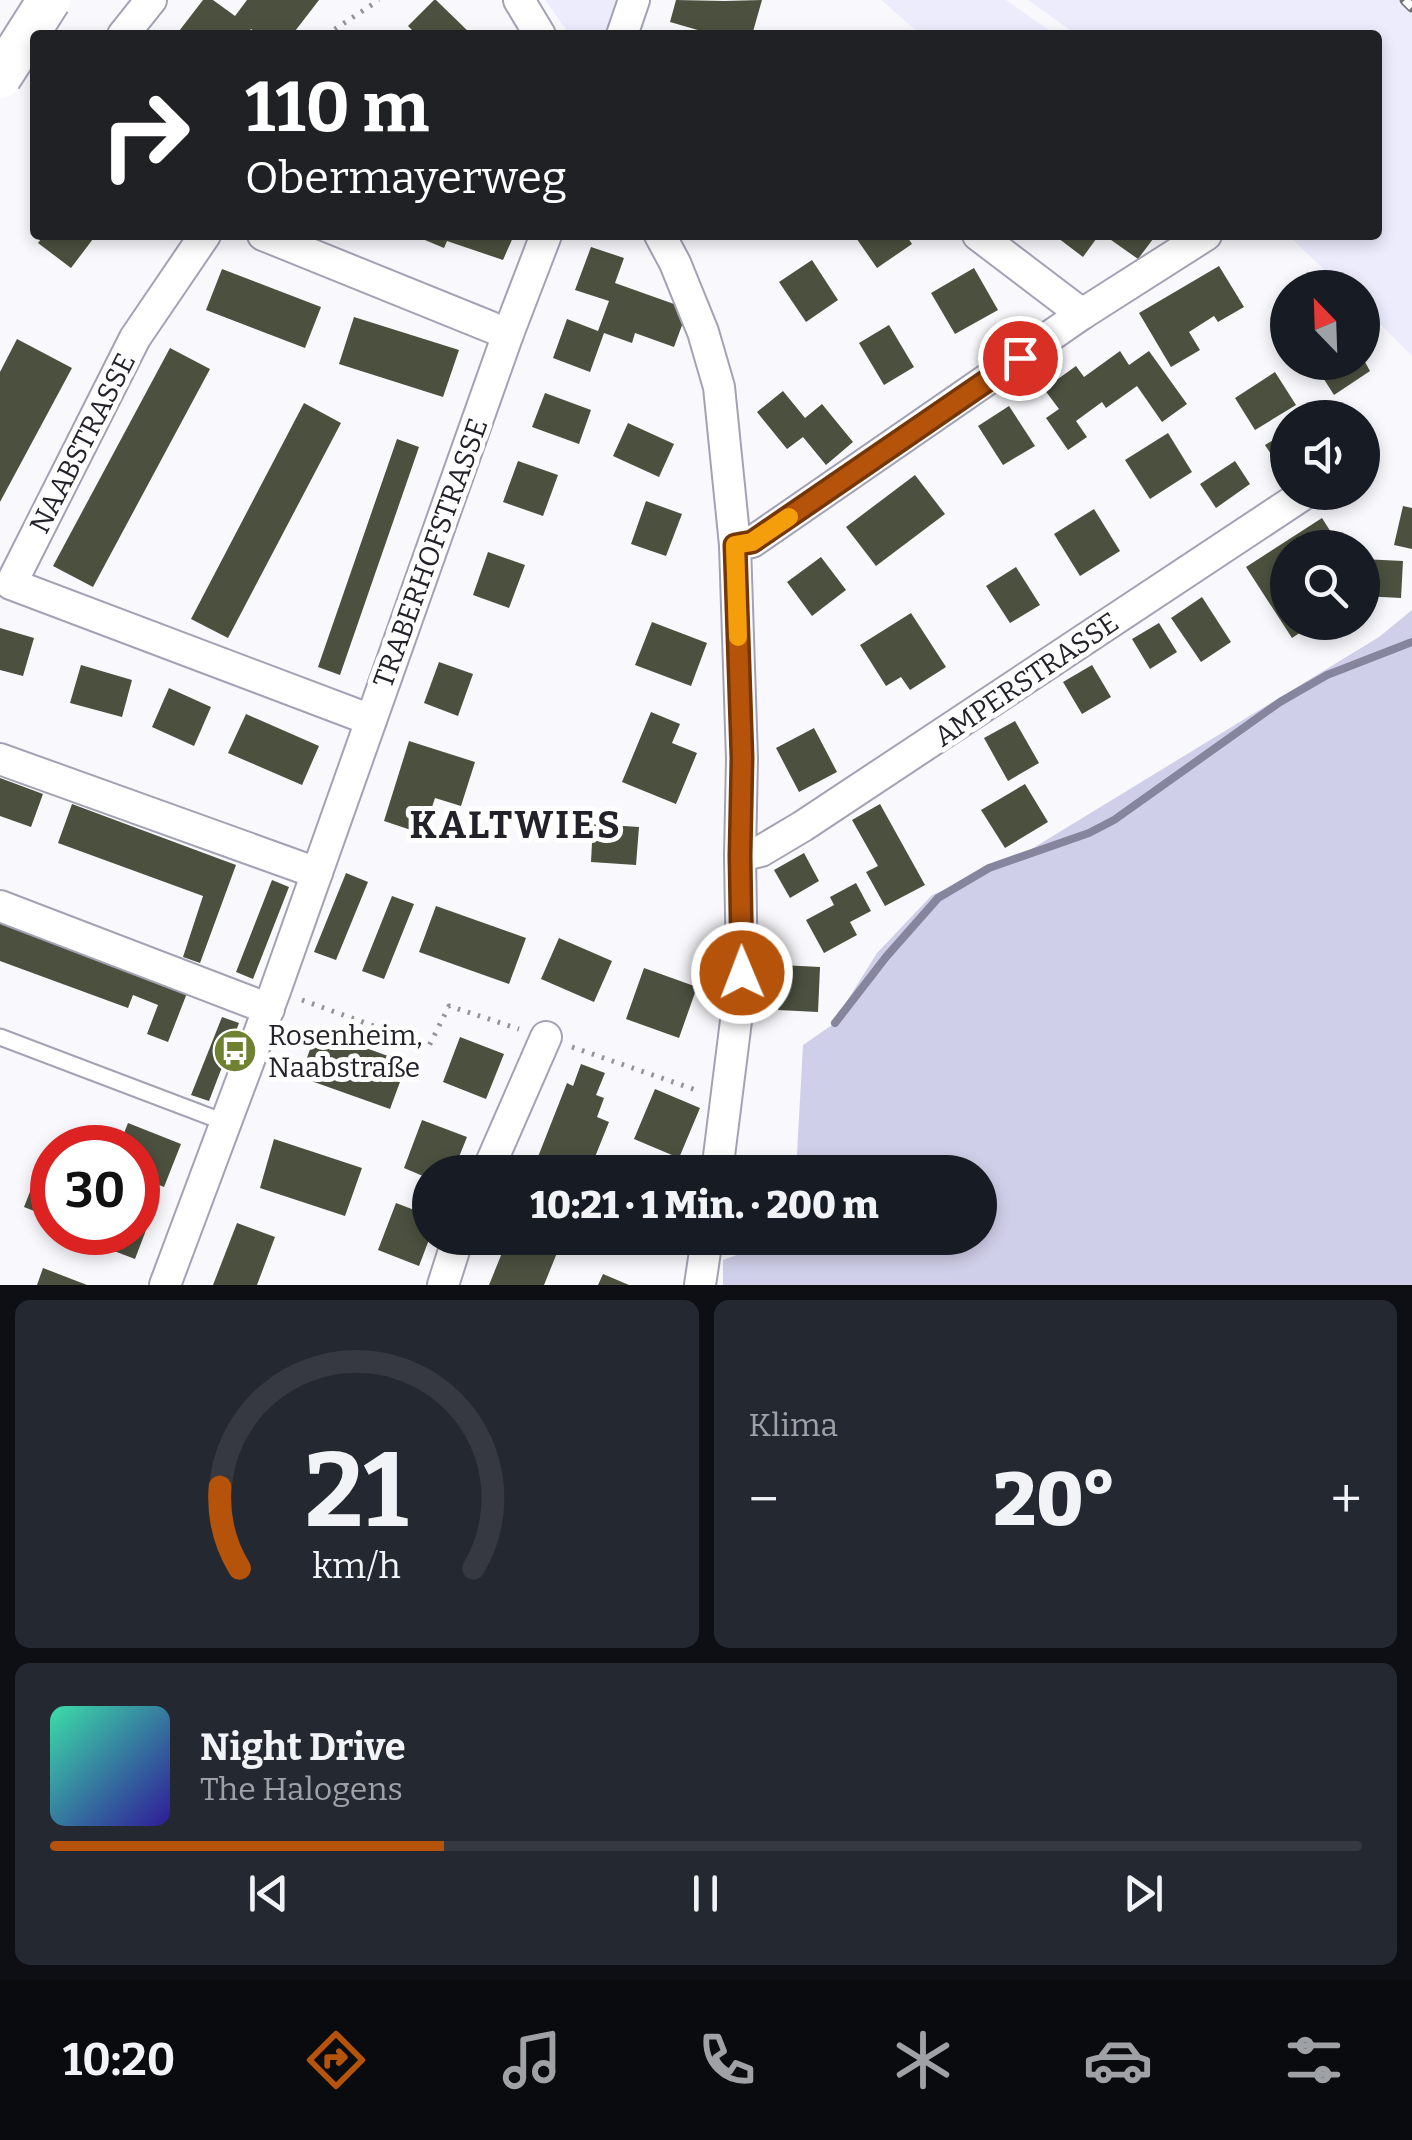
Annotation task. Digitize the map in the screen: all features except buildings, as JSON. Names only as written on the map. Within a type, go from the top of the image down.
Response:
[{"type":"main road","points":[[0,77],[49,0]]},
{"type":"street","points":[[128,30],[151,0]]},
{"type":"street","points":[[520,0],[537,30]]},
{"type":"street","points":[[624,30],[634,0]]},
{"type":"street","name":"NAABSTRASSE","points":[[202,240],[135,338],[11,584],[371,720]]},
{"type":"street","points":[[276,240],[508,334]]},
{"type":"street","name":"TRABERHOFSTRASSE","points":[[165,1285],[272,1000],[544,240]]},
{"type":"street","points":[[663,240],[703,332],[719,387],[735,545],[742,758],[742,973],[719,1155]]},
{"type":"street","points":[[985,240],[1082,314]]},
{"type":"street","points":[[735,545],[752,542],[1082,314],[1198,240]]},
{"type":"street","name":"AMPERSTRASSE","points":[[740,856],[760,851],[804,826],[1280,510]]},
{"type":"street","points":[[0,759],[317,873]]},
{"type":"street","points":[[0,906],[272,1000]]},
{"type":"street","points":[[494,1155],[546,1037]]},
{"type":"street","points":[[443,1285],[453,1255]]},
{"type":"street","points":[[700,1285],[704,1255]]},
{"type":"lane","points":[[0,1037],[224,1122]]},
{"type":"path","points":[[334,30],[379,0]]},
{"type":"path","points":[[272,1000],[429,1046],[449,1006],[727,1101]]},
{"type":"shaded area","points":[[545,0],[623,0],[611,30],[566,30]]},
{"type":"shaded area","points":[[881,0],[1006,0],[1049,30],[915,30]]},
{"type":"shaded area","points":[[1028,0],[1412,0],[1412,356],[1380,324],[1380,270],[1324,270],[1293,240],[1382,240],[1382,30],[1070,30]]},
{"type":"shaded area","points":[[1412,610],[1412,1285],[723,1285],[723,1260],[736,1255],[997,1255],[997,1155],[797,1155],[803,1045],[832,1025],[877,953],[932,895],[1015,859],[1374,640],[1380,640]]},
{"type":"waterway","points":[[835,1023],[938,898],[989,868],[1089,833],[1114,820],[1280,702],[1327,675],[1412,642]]},
{"type":"railway","points":[[1405,0],[1412,7]]},
{"type":"slow traffic","points":[[738,637],[735,545],[752,542],[789,517]]},
{"type":"place","name":"Rosenheim, Naabstraße","points":[[235,1051]]},
{"type":"district","name":"KALTWIES","points":[[516,825]]},
{"type":"route","points":[[742,973],[742,758],[735,545],[752,542],[1020,358]]}]
